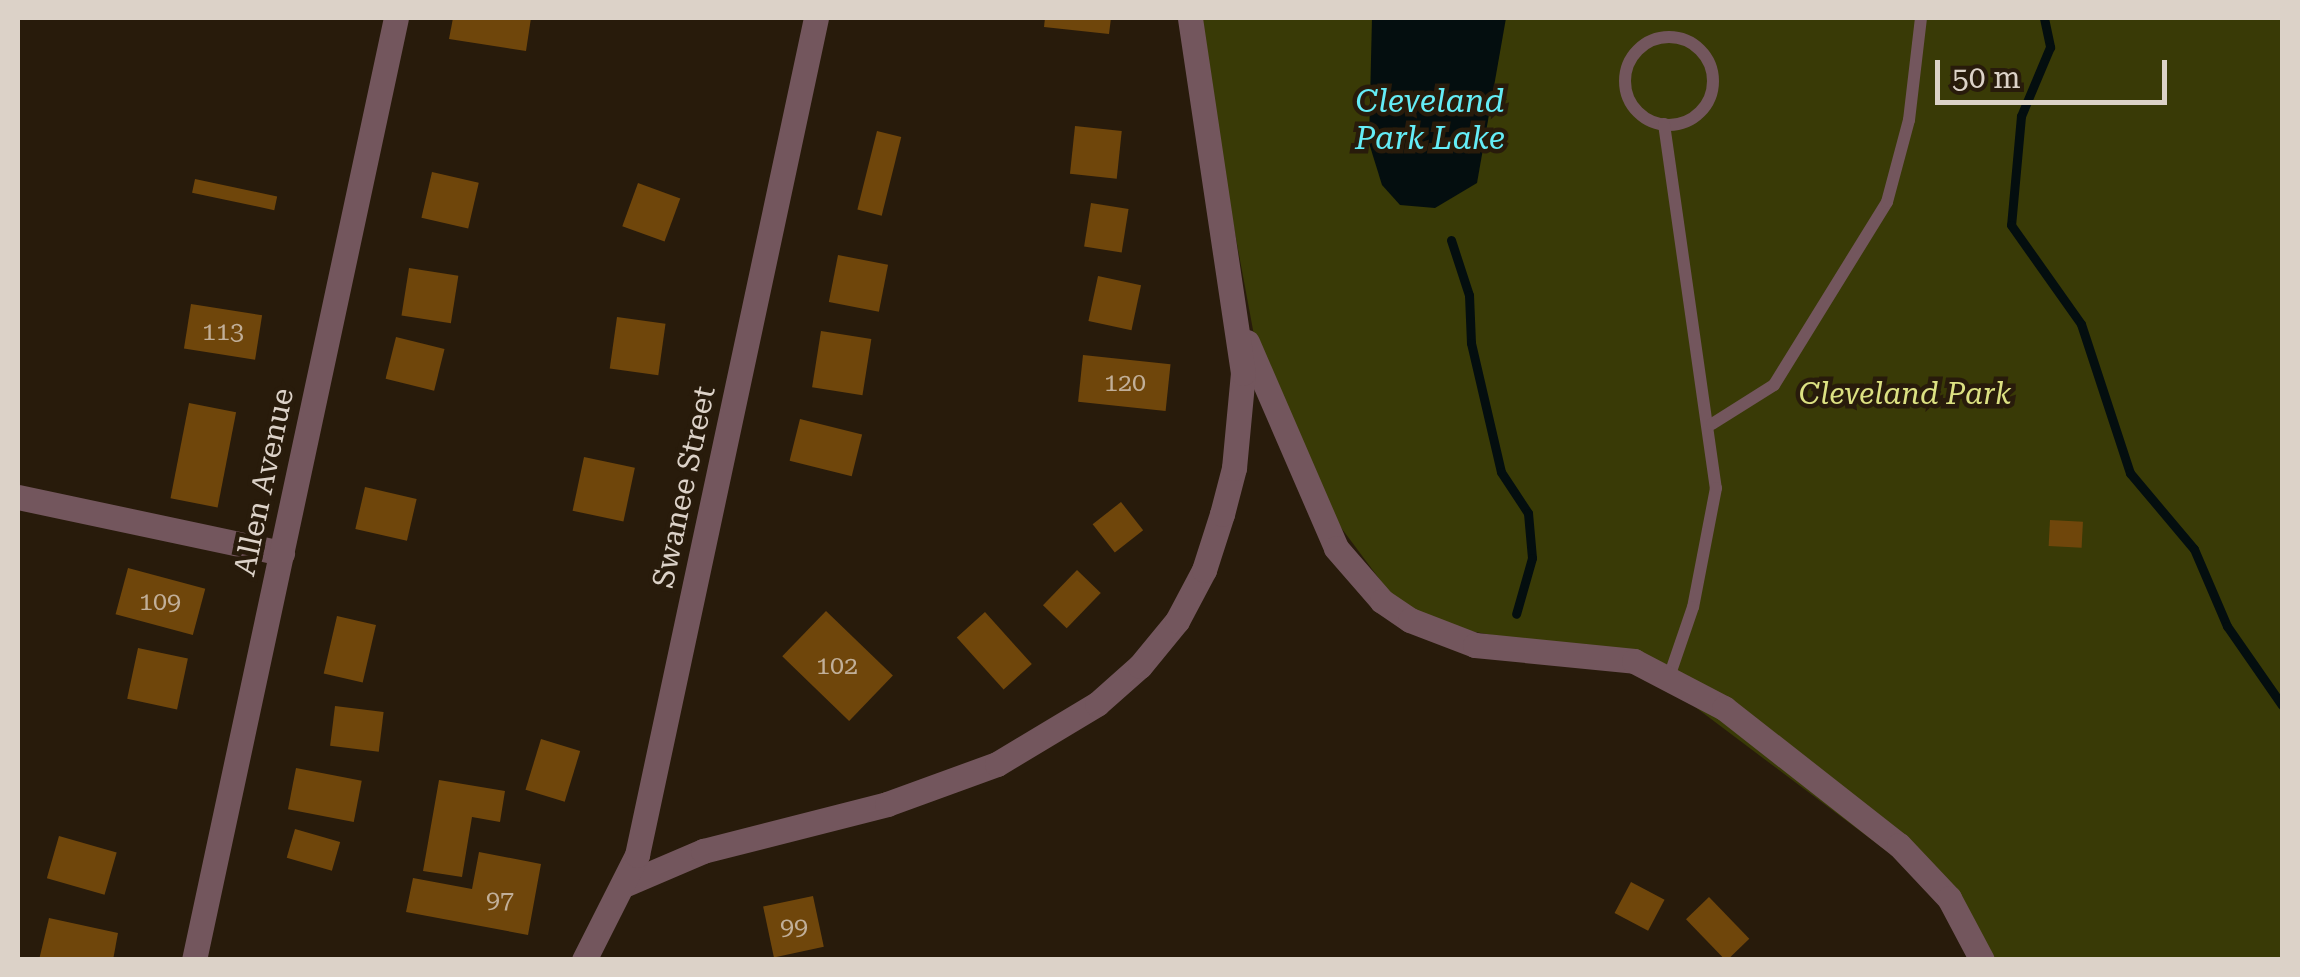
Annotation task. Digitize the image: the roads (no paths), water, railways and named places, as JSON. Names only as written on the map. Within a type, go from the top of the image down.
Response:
[{"type":"street","name":"Allen Avenue","points":[[194,960],[396,18]]},
{"type":"street","name":"Swanee Street","points":[[584,960],[626,884],[816,18]]},
{"type":"street","points":[[626,884],[703,850],[887,804],[996,764],[1097,704],[1140,666],[1186,604],[1222,514],[1241,421],[1240,326],[1190,18]]},
{"type":"street","points":[[1240,326],[1336,548],[1382,601],[1442,635],[1475,645],[1598,654],[1669,677],[1724,708],[1898,845],[1949,898],[1982,960]]},
{"type":"street","points":[[18,497],[282,553]]},
{"type":"lane","points":[[1712,424],[1760,398],[1858,257],[1887,202],[1910,120],[1921,18]]},
{"type":"lane","points":[[1664,124],[1699,114],[1712,93],[1706,56],[1683,39],[1644,45],[1625,75],[1631,104],[1664,124],[1712,424],[1712,532],[1669,677]]},
{"type":"water","name":"Cleveland Park Lake","points":[[1372,18],[1506,18],[1477,183],[1435,208],[1400,205],[1382,185],[1369,143]]},
{"type":"waterway","points":[[2044,18],[2050,47],[2021,116],[2011,225],[2081,324],[2130,473],[2194,549],[2227,626],[2282,705]]},
{"type":"waterway","points":[[1451,240],[1469,295],[1471,343],[1501,472],[1528,513],[1532,558],[1516,614]]},
{"type":"park label","name":"Cleveland Park","points":[[1905,394]]}]
